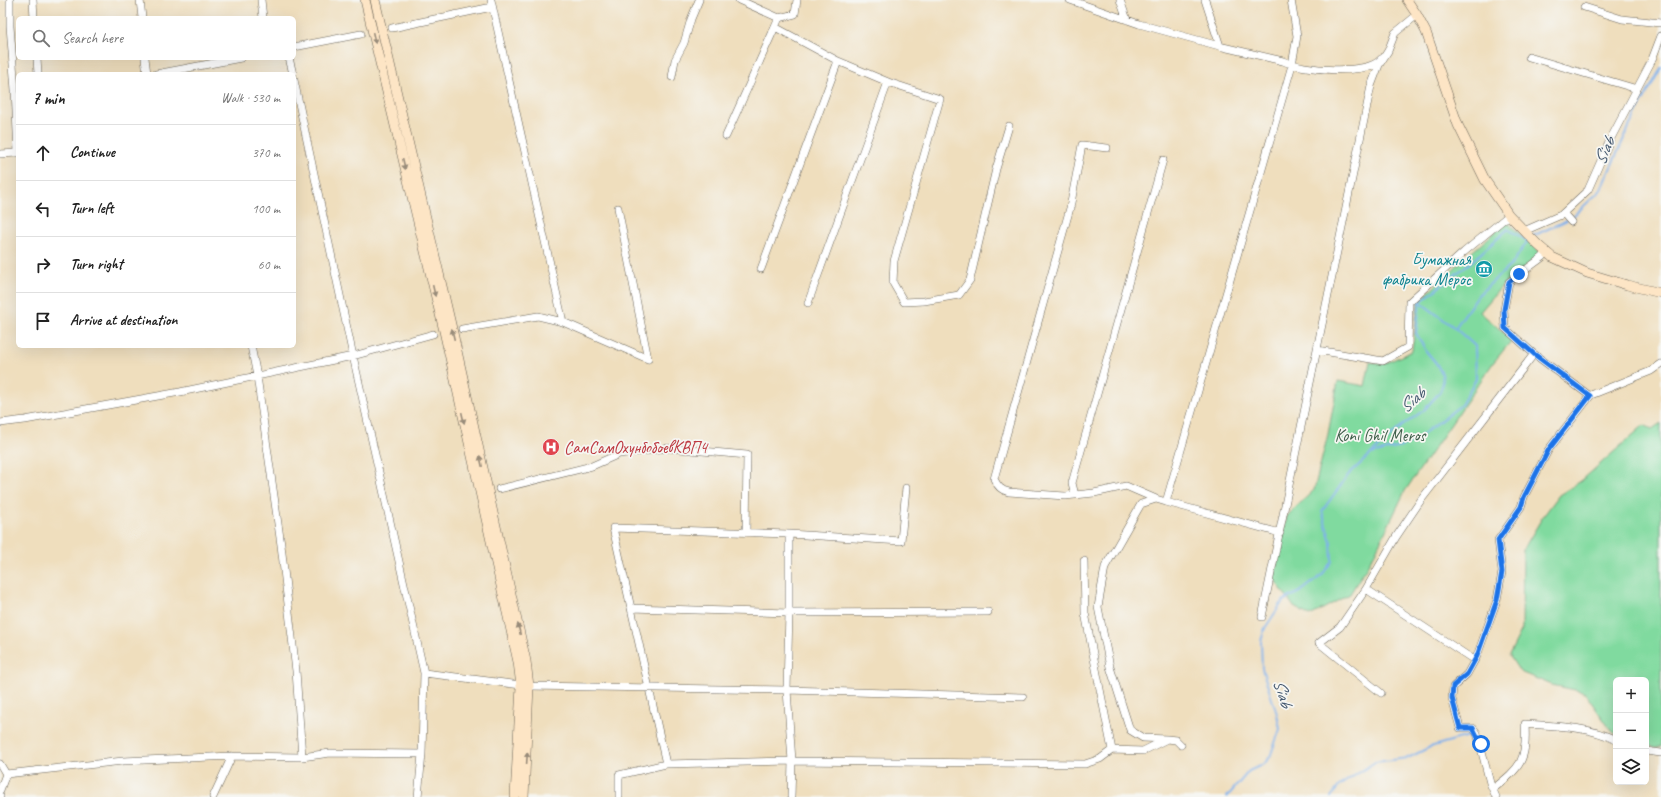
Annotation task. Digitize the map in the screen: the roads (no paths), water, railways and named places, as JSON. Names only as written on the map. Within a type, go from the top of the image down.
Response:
[{"type":"main road","points":[[365,0],[444,331],[518,662],[525,686],[515,797]]},
{"type":"main road","points":[[374,0],[453,333],[526,661],[524,797]]},
{"type":"main road","points":[[1407,0],[1426,32],[1458,125],[1485,180],[1508,216],[1552,257],[1587,273],[1661,293]]},
{"type":"street","points":[[10,0],[10,26],[16,111]]},
{"type":"street","points":[[33,0],[34,16]]},
{"type":"street","points":[[140,0],[142,16]]},
{"type":"street","points":[[261,0],[264,16]]},
{"type":"street","points":[[672,77],[675,60],[684,43],[691,19],[699,0]]},
{"type":"street","points":[[739,0],[779,18],[795,14],[797,0]]},
{"type":"street","points":[[1070,0],[1127,20],[1220,46],[1283,61],[1292,65],[1347,70],[1362,69],[1378,63],[1388,51]]},
{"type":"street","points":[[1120,0],[1127,20]]},
{"type":"street","points":[[1205,0],[1220,46]]},
{"type":"street","points":[[1166,502],[1292,65],[1297,36],[1291,0]]},
{"type":"street","points":[[392,28],[492,3],[563,322]]},
{"type":"street","points":[[1584,6],[1622,19],[1661,23]]},
{"type":"street","points":[[1262,617],[1371,86],[1379,65],[1388,51],[1395,33],[1417,15]]},
{"type":"street","points":[[726,136],[779,18]]},
{"type":"street","points":[[775,27],[838,61],[888,82],[940,99],[894,261],[893,283],[904,302],[924,301],[959,295],[970,280],[996,169],[1009,126]]},
{"type":"street","points":[[296,47],[361,34]]},
{"type":"street","points":[[1524,231],[1564,214],[1588,190],[1610,140],[1651,62],[1661,36]]},
{"type":"street","points":[[1529,57],[1637,90]]},
{"type":"street","points":[[37,60],[38,72]]},
{"type":"street","points":[[145,60],[146,72]]},
{"type":"street","points":[[180,72],[192,71],[233,60]]},
{"type":"street","points":[[290,60],[293,72]]},
{"type":"street","points":[[761,269],[838,61]]},
{"type":"street","points":[[808,303],[888,82]]},
{"type":"street","points":[[296,90],[352,356],[424,673],[422,754],[418,797]]},
{"type":"street","points":[[1107,148],[1082,145],[1070,208],[994,479],[997,486],[1002,490],[1009,492],[1065,496],[1094,493],[1126,486],[1156,499],[1280,533]]},
{"type":"street","points":[[0,154],[16,152]]},
{"type":"street","points":[[1075,495],[1072,483],[1163,160]]},
{"type":"street","points":[[462,329],[538,316],[563,322],[648,359],[618,208]]},
{"type":"street","points":[[1564,214],[1571,222]]},
{"type":"street","points":[[1317,350],[1383,361],[1408,346],[1409,302],[1464,252],[1508,216]]},
{"type":"street","points":[[1546,252],[1543,257],[1509,282],[1504,310],[1505,328],[1534,354],[1590,396]]},
{"type":"street","points":[[0,423],[25,420],[257,376],[352,356],[433,334]]},
{"type":"street","points":[[251,348],[257,376],[278,522],[296,671],[302,757]]},
{"type":"street","points":[[1382,693],[1319,643],[1340,627],[1366,590],[1396,536],[1534,354]]},
{"type":"street","points":[[1496,797],[1477,733],[1473,728],[1460,728],[1452,698],[1453,686],[1467,674],[1474,660],[1497,600],[1502,572],[1498,540],[1521,507],[1524,497],[1549,449],[1590,396],[1639,374],[1651,371],[1661,364]]},
{"type":"street","points":[[499,489],[592,466],[619,454],[668,448],[748,455],[746,533]]},
{"type":"street","points":[[666,764],[613,528],[789,534],[900,541],[906,488]]},
{"type":"street","points":[[1156,499],[1141,504],[1105,567],[1098,607],[1110,666],[1130,730],[1143,738],[1176,740],[1181,745]]},
{"type":"street","points":[[789,534],[790,613],[787,690],[792,761],[791,797]]},
{"type":"street","points":[[1084,561],[1085,613],[1112,750]]},
{"type":"street","points":[[1366,590],[1474,660]]},
{"type":"street","points":[[631,608],[790,613],[988,612]]},
{"type":"street","points":[[424,673],[525,686],[787,690],[1023,697]]},
{"type":"street","points":[[1493,789],[1511,775],[1524,758],[1526,747],[1525,724],[1579,728],[1601,733],[1613,739]]},
{"type":"street","points":[[619,797],[619,775],[666,764],[792,761],[1085,764],[1100,759],[1112,750],[1144,751],[1167,739]]},
{"type":"street","points":[[1649,751],[1661,753]]},
{"type":"street","points":[[6,774],[123,762],[232,756],[302,757],[330,753],[422,754]]},
{"type":"street","points":[[213,797],[232,756]]},
{"type":"street","points":[[0,764],[6,774]]},
{"type":"street","points":[[0,790],[6,774]]},
{"type":"waterway","name":"Siab","points":[[1571,218],[1600,191],[1630,125],[1661,68]]},
{"type":"waterway","name":"Siab","points":[[1533,236],[1567,220]]},
{"type":"waterway","points":[[1420,302],[1471,262],[1508,229],[1527,241]]},
{"type":"waterway","name":"Siab","points":[[1227,797],[1249,771],[1264,764],[1270,757],[1280,729],[1277,714],[1262,669],[1261,641],[1265,628],[1283,601],[1303,590],[1322,575],[1332,561],[1331,542],[1322,511],[1349,474],[1402,426],[1424,410],[1440,392],[1443,383],[1442,374],[1416,333],[1420,302],[1455,328],[1478,295],[1512,264],[1529,239]]},
{"type":"waterway","points":[[1371,454],[1401,447],[1417,440],[1461,405],[1476,379],[1475,346],[1455,328]]},
{"type":"waterway","points":[[1331,797],[1339,786],[1375,762],[1408,758],[1430,747],[1468,736]]},
{"type":"place","name":"Бумажная фабрика Мерос","points":[[1484,269]]},
{"type":"place","name":"СамСамОхунбобоевКВП4","points":[[551,447]]},
{"type":"park label","name":"Koni Ghil Meros","points":[[1380,435]]}]
